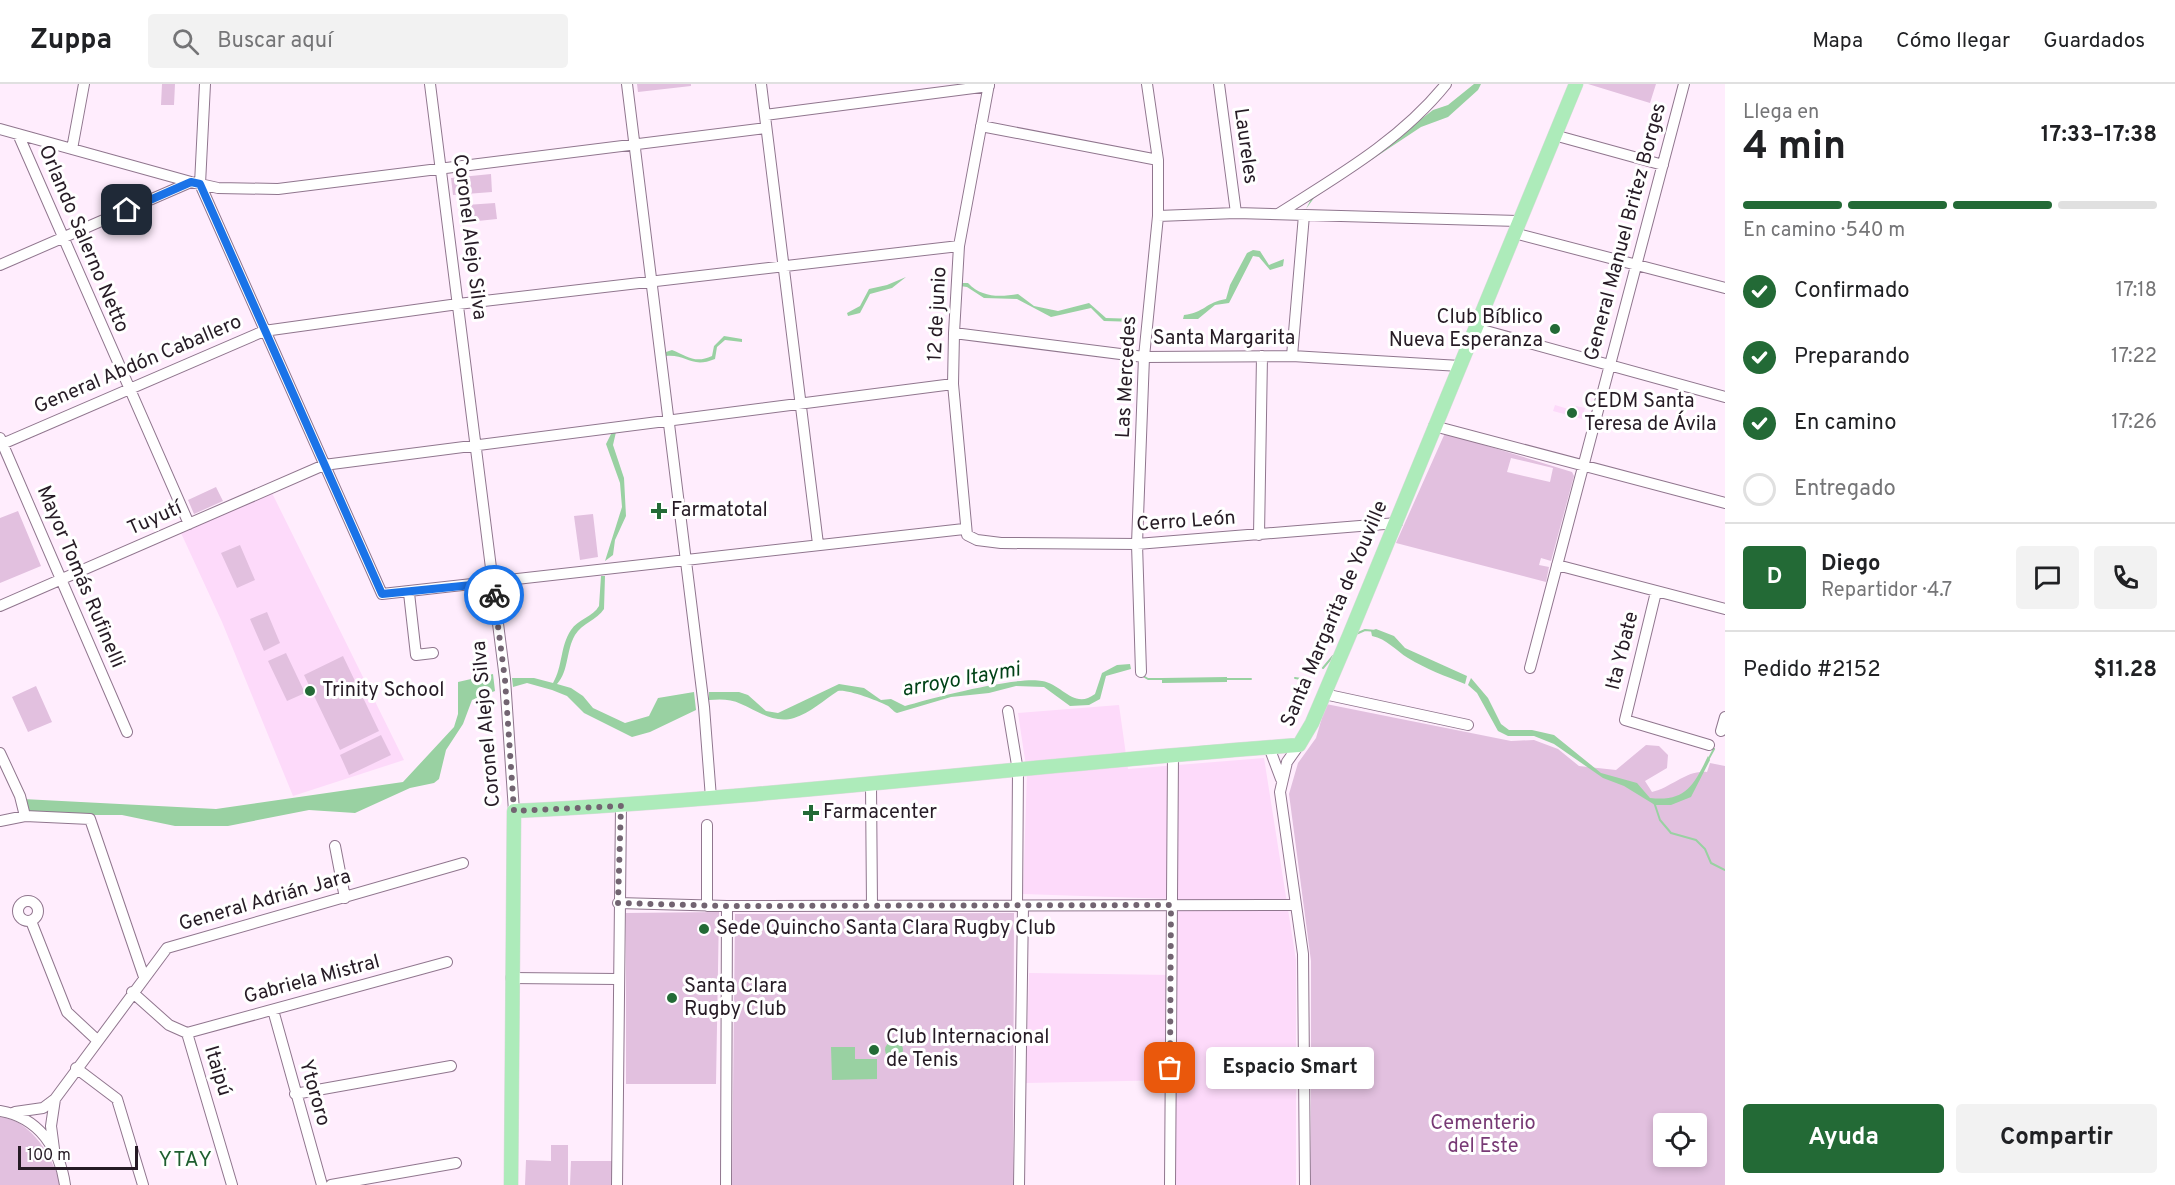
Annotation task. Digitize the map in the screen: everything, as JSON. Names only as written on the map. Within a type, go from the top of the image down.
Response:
[{"type":"main road","name":"Santa Margarita de Youville","points":[[1299,745],[1324,694],[1397,523],[1434,426],[1576,84]]},
{"type":"main road","points":[[514,811],[621,806],[871,785],[1173,754],[1299,745]]},
{"type":"main road","name":"Coronel Alejo Silva","points":[[511,1185],[514,811]]},
{"type":"street","points":[[72,149],[84,84]]},
{"type":"street","points":[[205,84],[196,183],[382,594],[409,593],[818,544],[964,529]]},
{"type":"street","name":"Coronel Alejo Silva","points":[[430,84],[505,685],[514,811]]},
{"type":"street","points":[[627,84],[702,688],[711,798]]},
{"type":"street","points":[[761,84],[818,544]]},
{"type":"street","name":"Las Mercedes","points":[[1141,672],[1137,544],[1144,357],[1158,216],[1158,160],[1147,84]]},
{"type":"street","name":"Laureles","points":[[1219,84],[1236,213]]},
{"type":"street","points":[[1278,214],[1388,140],[1418,116],[1446,84]]},
{"type":"street","name":"General Manuel Britez Borges","points":[[1530,668],[1684,84]]},
{"type":"street","points":[[765,115],[989,85]]},
{"type":"street","name":"12 de junio","points":[[964,529],[953,384],[954,333],[959,246],[989,85]]},
{"type":"street","points":[[981,126],[1158,160]]},
{"type":"street","points":[[0,129],[218,188],[278,189],[766,128]]},
{"type":"street","name":"Orlando Salerno Netto","points":[[18,134],[189,524]]},
{"type":"street","points":[[1554,135],[1663,165]]},
{"type":"street","points":[[0,265],[196,183]]},
{"type":"street","points":[[1158,216],[1236,213],[1304,214],[1516,227],[1636,265],[1725,288]]},
{"type":"street","points":[[1292,357],[1304,214]]},
{"type":"street","name":"General Abdón Caballero","points":[[1,442],[264,331],[458,304],[959,246]]},
{"type":"street","points":[[1475,328],[1725,397]]},
{"type":"street","name":"Santa Margarita","points":[[954,333],[1144,357],[1262,356],[1460,366]]},
{"type":"street","points":[[1259,535],[1262,356]]},
{"type":"street","name":"Tuyutí","points":[[0,606],[324,465],[953,384]]},
{"type":"street","points":[[1434,426],[1725,503]]},
{"type":"street","name":"Mayor Tomás Rufinelli","points":[[1,442],[127,732]]},
{"type":"street","name":"Cerro León","points":[[964,529],[970,539],[1001,543],[1137,544],[1397,523]]},
{"type":"street","points":[[1557,565],[1725,609]]},
{"type":"street","name":"Ita Ybate","points":[[1656,592],[1625,718],[1630,723],[1709,745]]},
{"type":"street","points":[[409,593],[416,655],[432,653]]},
{"type":"street","points":[[1324,694],[1468,724]]},
{"type":"street","points":[[1008,711],[1018,771],[1019,1185]]},
{"type":"street","points":[[1721,731],[1725,717]]},
{"type":"street","name":"Santa Margarita de Youville","points":[[1299,745],[1287,762],[1281,778],[1280,792],[1303,954],[1305,1185]]},
{"type":"street","points":[[1269,747],[1281,778]]},
{"type":"street","points":[[0,753],[20,796],[25,815]]},
{"type":"street","points":[[1170,1185],[1173,754]]},
{"type":"street","points":[[871,785],[872,906]]},
{"type":"street","points":[[617,1185],[617,979],[621,806]]},
{"type":"street","points":[[0,821],[25,815],[89,818],[144,977]]},
{"type":"street","points":[[707,825],[707,906]]},
{"type":"street","points":[[335,846],[345,898]]},
{"type":"street","name":"General Adrián Jara","points":[[54,1149],[51,1126],[55,1099],[161,953],[178,944],[463,863]]},
{"type":"street","points":[[618,903],[707,906],[1296,905]]},
{"type":"street","points":[[726,1185],[727,906]]},
{"type":"street","points":[[31,921],[67,1012],[97,1040]]},
{"type":"street","name":"Gabriela Mistral","points":[[187,1033],[447,962]]},
{"type":"street","points":[[511,978],[617,979]]},
{"type":"street","name":"Itaipú","points":[[132,993],[169,1025],[187,1033],[232,1185]]},
{"type":"street","name":"Ytororo","points":[[273,1010],[322,1185]]},
{"type":"street","points":[[295,1094],[451,1066]]},
{"type":"street","points":[[76,1068],[117,1099],[143,1185]]},
{"type":"street","points":[[4,1112],[29,1112],[43,1108],[55,1099]]},
{"type":"street","points":[[4,1112],[28,1120],[42,1133],[54,1149],[65,1185]]},
{"type":"street","points":[[331,1185],[456,1162]]},
{"type":"shaded area","points":[[1474,84],[1481,84],[1478,90],[1448,117],[1421,127],[1314,198],[1306,209],[1312,197],[1369,159],[1433,110],[1448,105]]},
{"type":"shaded area","points":[[1253,250],[1260,251],[1269,265],[1284,259],[1283,266],[1270,270],[1259,257],[1253,256],[1229,303],[1215,305],[1198,319],[1183,319],[1184,315],[1226,299],[1230,285],[1247,253]]},
{"type":"shaded area","points":[[906,277],[892,288],[870,294],[860,313],[848,316],[847,313],[860,306],[869,289]]},
{"type":"shaded area","points":[[960,283],[968,283],[985,294],[1005,296],[1018,294],[1034,306],[1058,311],[1089,303],[1106,318],[1138,319],[1138,322],[1104,321],[1091,308],[1051,317],[1017,299],[984,298],[967,287],[960,286]]},
{"type":"shaded area","points":[[724,336],[742,339],[742,342],[725,340],[717,347],[715,359],[707,362],[694,362],[666,356],[666,352],[672,350],[691,358],[701,359],[712,356],[714,346]]},
{"type":"shaded area","name":"CEDM Santa Teresa de Ávila","points":[[1555,405],[1575,411],[1576,406],[1585,408],[1586,420],[1553,411]]},
{"type":"shaded area","points":[[612,432],[616,432],[613,445],[624,478],[626,516],[615,540],[613,555],[605,561],[622,507],[620,483],[606,444]]},
{"type":"shaded area","name":"Trinity School","points":[[272,493],[404,760],[293,796],[222,622],[181,533]]},
{"type":"shaded area","points":[[601,576],[605,576],[604,609],[575,635],[564,673],[557,684],[571,688],[583,696],[593,708],[625,723],[649,716],[658,698],[694,692],[696,710],[650,732],[632,737],[584,713],[567,696],[527,683],[513,687],[512,678],[534,678],[553,683],[567,636],[577,623],[593,613],[599,606]]},
{"type":"shaded area","points":[[1376,629],[1394,636],[1405,648],[1467,676],[1465,684],[1422,666],[1387,642],[1372,636],[1371,631]]},
{"type":"shaded area","points":[[1130,664],[1131,669],[1106,676],[1100,699],[1089,705],[1070,706],[1044,687],[1016,686],[989,693],[951,697],[897,713],[888,706],[869,698],[838,691],[800,716],[780,719],[766,716],[733,701],[709,700],[709,692],[739,692],[748,695],[766,711],[778,713],[839,684],[864,688],[881,700],[891,699],[905,706],[974,689],[1030,680],[1049,683],[1074,698],[1081,699],[1095,694],[1102,673],[1117,665]]},
{"type":"shaded area","points":[[493,674],[495,691],[472,700],[463,724],[446,750],[439,779],[434,783],[410,788],[355,813],[309,810],[228,826],[175,826],[122,815],[72,815],[26,811],[23,799],[216,809],[403,782],[454,727],[458,714],[458,682]]},
{"type":"shaded area","points":[[1227,677],[1227,682],[1162,683],[1162,678]]},
{"type":"shaded area","points":[[1471,678],[1488,698],[1501,724],[1509,730],[1532,730],[1554,735],[1601,773],[1637,783],[1650,798],[1662,799],[1680,794],[1693,783],[1708,756],[1710,760],[1691,797],[1671,805],[1655,805],[1624,786],[1603,778],[1554,744],[1534,736],[1508,736],[1498,731],[1477,693],[1468,685]]},
{"type":"shaded area","points":[[1119,705],[1128,769],[1264,758],[1296,960],[1296,1185],[1176,1185],[1176,1080],[1026,1083],[1029,973],[1173,975],[1172,899],[1023,894],[1027,773],[1018,713]]},
{"type":"shaded area","points":[[894,1041],[900,1044],[903,1050],[900,1056],[894,1059],[888,1056],[885,1050],[888,1044]]},
{"type":"shaded area","points":[[831,1047],[855,1047],[855,1059],[877,1059],[877,1079],[832,1080]]},
{"type":"green space","points":[[162,84],[175,84],[174,105],[161,105]]},
{"type":"green space","points":[[637,84],[691,84],[691,86],[638,92]]},
{"type":"green space","points":[[1588,84],[1656,84],[1650,103]]},
{"type":"green space","points":[[491,174],[492,192],[453,195],[451,178]]},
{"type":"green space","points":[[495,203],[497,219],[468,222],[466,205]]},
{"type":"green space","points":[[1445,433],[1572,472],[1574,476],[1551,561],[1541,558],[1539,565],[1549,567],[1546,582],[1396,543]],"holes":[[[1511,458],[1553,468],[1550,482],[1507,472]]]},
{"type":"green space","points":[[216,487],[223,501],[194,514],[188,500]]},
{"type":"green space","points":[[18,511],[41,566],[0,583],[0,518]]},
{"type":"green space","points":[[593,514],[598,557],[580,560],[574,516]]},
{"type":"green space","points":[[240,545],[255,580],[237,588],[221,553]]},
{"type":"green space","points":[[267,612],[280,643],[264,651],[250,619]]},
{"type":"green space","points":[[286,653],[305,693],[287,701],[268,661]]},
{"type":"green space","points":[[343,656],[379,731],[340,750],[304,675]]},
{"type":"green space","points":[[36,686],[52,722],[28,732],[12,697]]},
{"type":"green space","name":"Cementerio del Este","points":[[1326,704],[1511,741],[1534,740],[1558,749],[1579,766],[1616,770],[1646,745],[1659,746],[1668,755],[1667,768],[1645,781],[1652,792],[1685,776],[1707,772],[1710,763],[1725,766],[1725,1185],[1311,1185],[1311,961],[1289,794],[1298,763],[1316,738]]},
{"type":"green space","points":[[381,735],[391,755],[349,775],[340,755]]},
{"type":"green space","name":"Santa Clara Rugby Club","points":[[719,912],[716,1084],[626,1084],[626,913]]},
{"type":"green space","name":"Club Internacional de Tenis","points":[[1014,913],[1013,1185],[732,1185],[735,914]]},
{"type":"green space","points":[[0,1117],[22,1125],[40,1142],[53,1163],[61,1185],[0,1185]]},
{"type":"green space","points":[[551,1145],[568,1145],[568,1185],[525,1185],[526,1160],[551,1161]]},
{"type":"green space","points":[[571,1161],[613,1161],[613,1185],[570,1185]]},
{"type":"waterway","name":"arroyo Itaymi","points":[[1356,634],[1365,630],[1376,631]]},
{"type":"waterway","name":"arroyo Itaymi","points":[[1323,668],[1333,656]]},
{"type":"waterway","name":"arroyo Itaymi","points":[[1143,676],[1148,679],[1164,679]]},
{"type":"waterway","name":"arroyo Itaymi","points":[[1295,678],[1307,680]]},
{"type":"waterway","name":"arroyo Itaymi","points":[[1226,679],[1251,679]]},
{"type":"waterway","name":"arroyo Itaymi","points":[[1708,760],[1714,749]]},
{"type":"waterway","points":[[1654,802],[1660,820],[1671,833],[1696,840],[1705,849],[1711,863],[1725,870]]},
{"type":"way so far","points":[[494,595],[505,680],[514,811],[621,806],[618,903],[727,906],[1171,905],[1170,1068]]},
{"type":"place","name":"Club Bíblico Nueva Esperanza","points":[[1555,329]]},
{"type":"place","name":"CEDM Santa Teresa de Ávila","points":[[1572,413]]},
{"type":"place","name":"Farmatotal","points":[[659,511]]},
{"type":"place","name":"Trinity School","points":[[310,691]]},
{"type":"place","name":"Farmacenter","points":[[811,813]]},
{"type":"place","name":"Sede Quincho Santa Clara Rugby Club","points":[[704,929]]},
{"type":"place","name":"Santa Clara Rugby Club","points":[[672,998]]},
{"type":"place","name":"Club Internacional de Tenis","points":[[874,1050]]},
{"type":"place","name":"Espacio Smart","points":[[1170,1068]]},
{"type":"district","name":"YTAY","points":[[186,1160]]},
{"type":"route","points":[[127,210],[191,182],[200,184],[382,594],[492,583],[494,595]]}]
